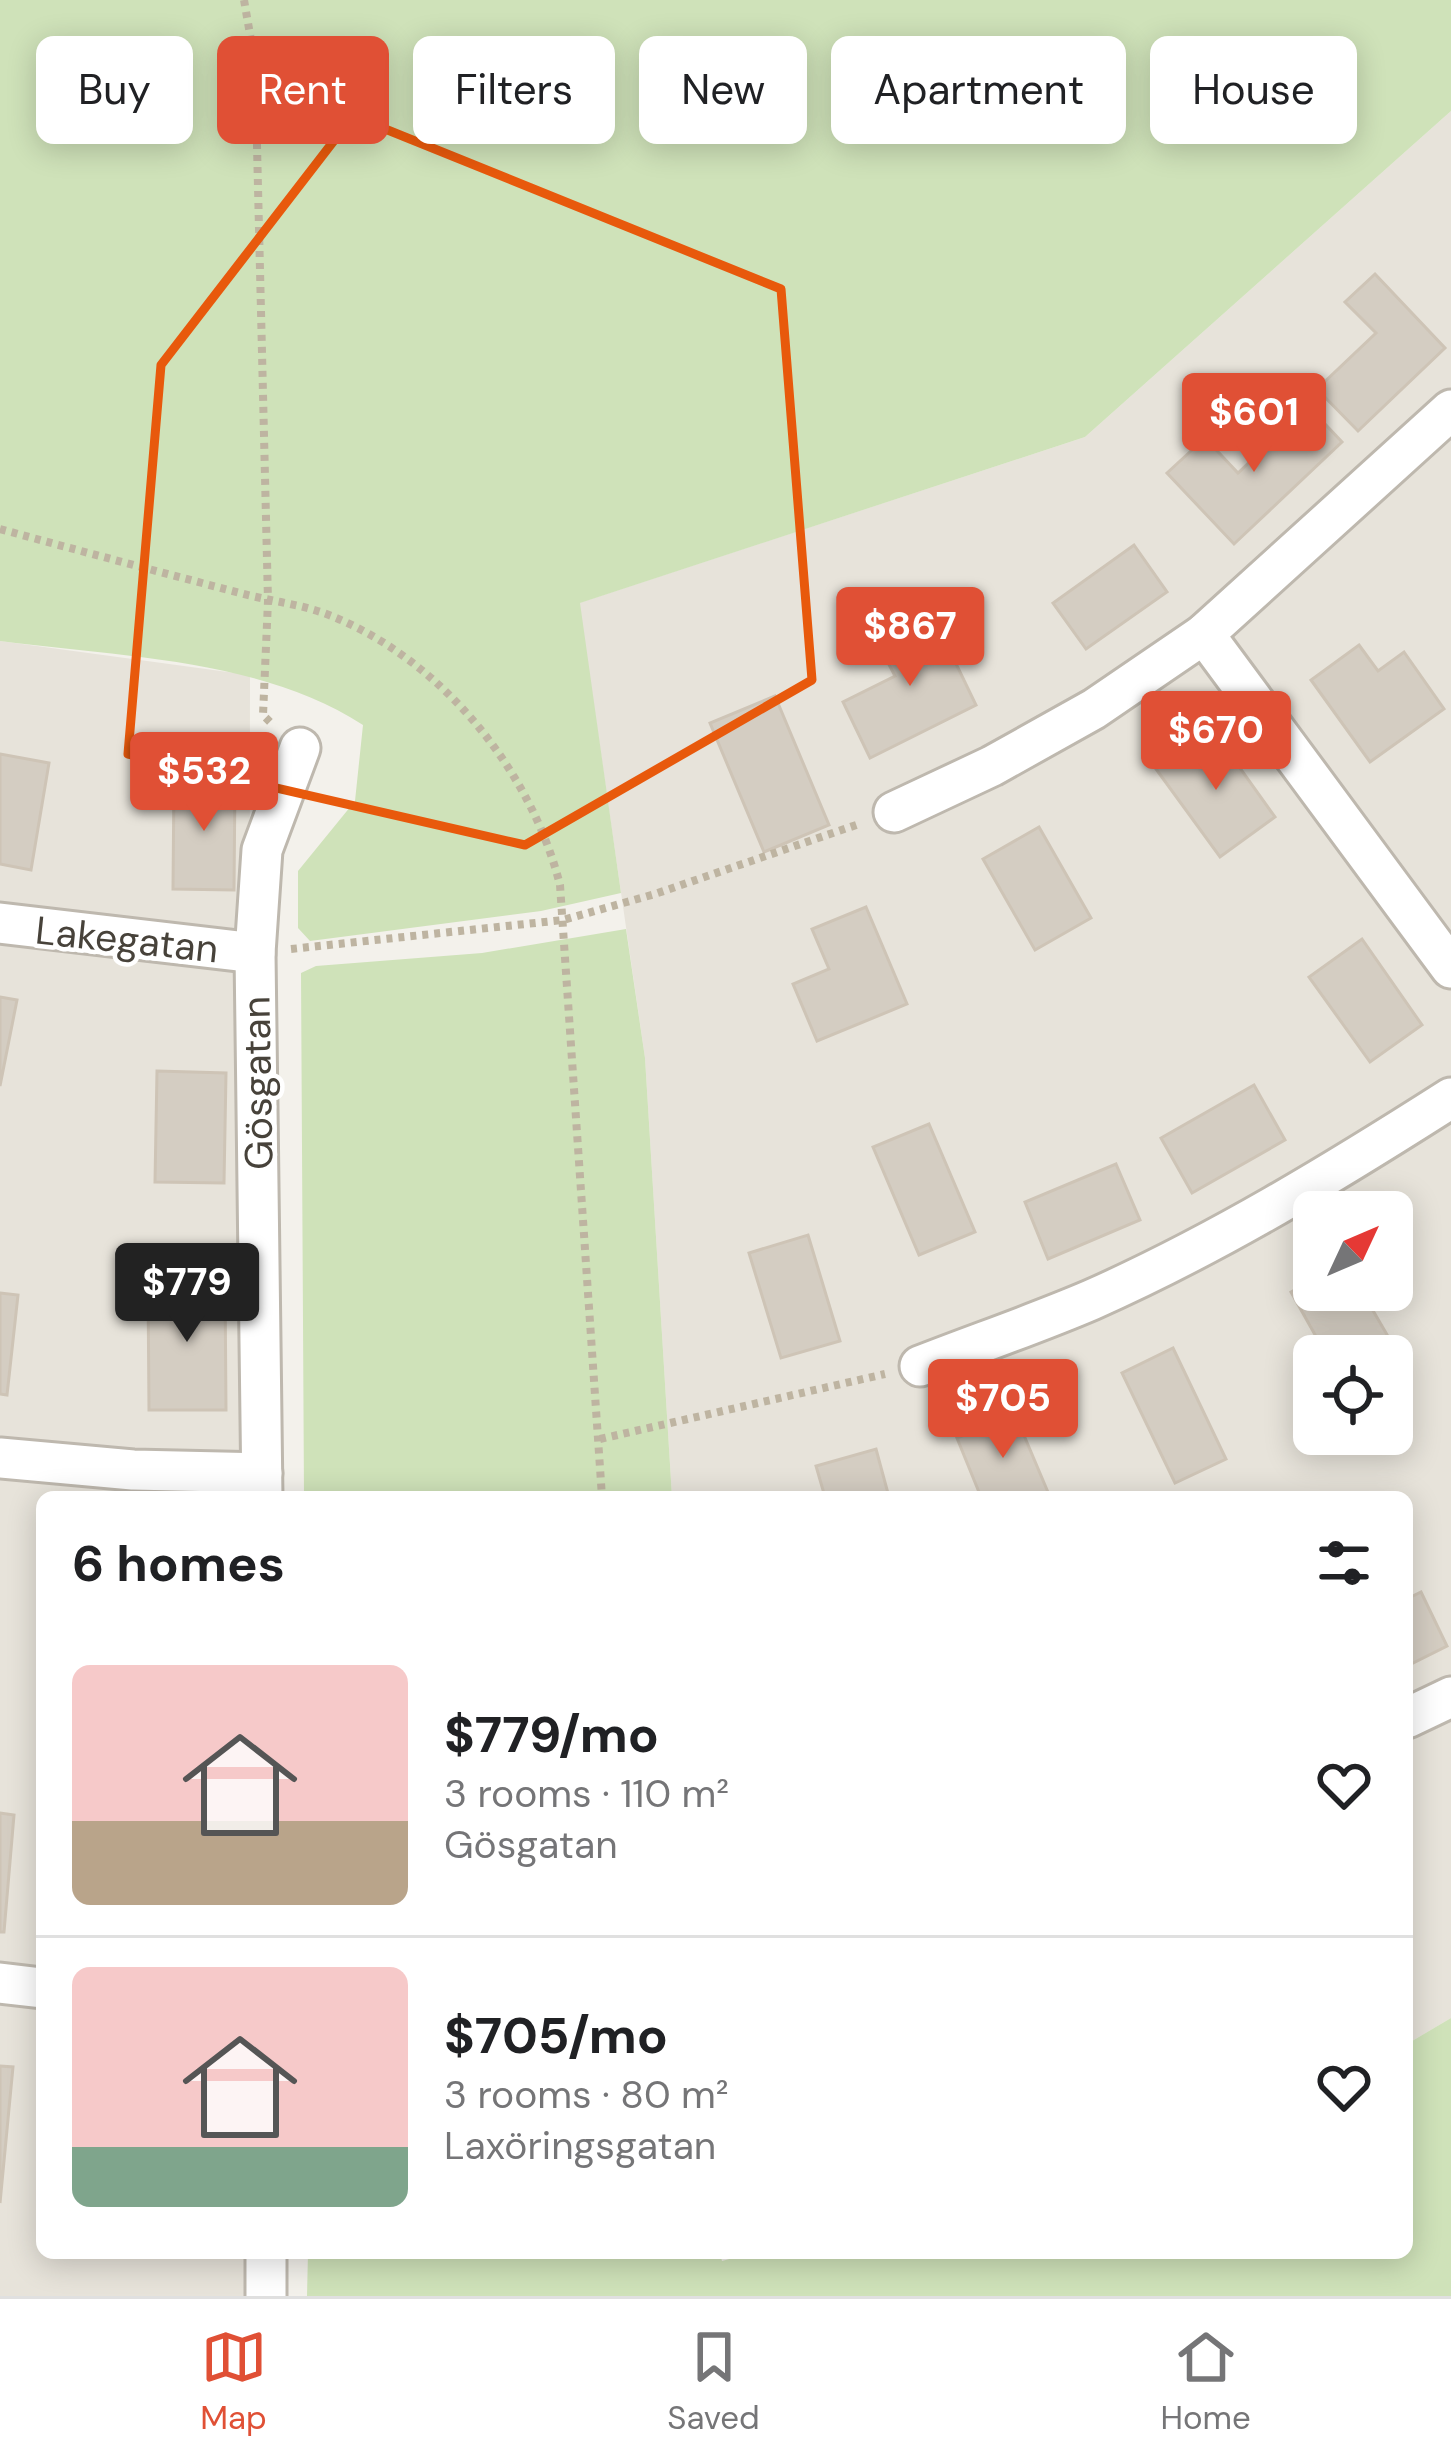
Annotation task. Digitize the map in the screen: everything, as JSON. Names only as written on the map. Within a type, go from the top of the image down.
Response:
[{"type":"street","points":[[895,812],[1094,710],[1204,634],[1451,410]]},
{"type":"street","points":[[1204,634],[1451,968]]},
{"type":"street","name":"Gösgatan","points":[[262,1485],[255,953],[262,850],[300,748]]},
{"type":"street","name":"Lakegatan","points":[[0,923],[255,953]]},
{"type":"street","points":[[920,1366],[1090,1300],[1193,1249],[1302,1191],[1451,1098]]},
{"type":"street","points":[[0,1457],[262,1485]]},
{"type":"street","points":[[1413,1715],[1451,1697]]},
{"type":"street","points":[[0,1983],[36,1987]]},
{"type":"street","points":[[266,2259],[266,2296]]},
{"type":"path","points":[[244,0],[255,63],[268,601],[263,716],[300,748]]},
{"type":"path","points":[[0,529],[328,614],[434,678],[509,768],[550,845],[560,885],[602,1491]]},
{"type":"path","points":[[255,953],[562,920],[895,812]]},
{"type":"path","points":[[600,1439],[920,1366]]},
{"type":"highlighted area","points":[[353,116],[781,289],[812,680],[525,845],[128,754],[161,365]]},
{"type":"shaded area","points":[[1451,111],[1451,2018],[1413,2040],[1413,1491],[672,1491],[645,1058],[579,603],[1085,437]]},
{"type":"shaded area","points":[[0,641],[250,675],[249,1491],[36,1491],[36,2259],[248,2259],[248,2296],[0,2296]]},
{"type":"green space","points":[[0,0],[1451,0],[1451,111],[1085,437],[580,603],[621,893],[541,911],[310,941],[298,928],[298,871],[355,801],[363,725],[322,703],[234,673],[0,641]]},
{"type":"green space","points":[[626,929],[645,1058],[672,1491],[304,1491],[301,973],[316,966],[482,953]]},
{"type":"green space","points":[[1451,2018],[1451,2296],[307,2296],[308,2259],[1413,2259],[1413,2040]]},
{"type":"building","points":[[1375,274],[1445,348],[1358,431],[1317,389],[1376,333],[1345,302]]},
{"type":"building","points":[[1308,406],[1342,442],[1234,544],[1167,473],[1205,438],[1238,473]]},
{"type":"building","points":[[1134,545],[1167,592],[1086,649],[1053,603]]},
{"type":"building","points":[[932,614],[976,705],[870,758],[843,702],[895,676],[877,642]]},
{"type":"building","points":[[1359,645],[1378,671],[1404,652],[1444,709],[1370,762],[1311,680]]},
{"type":"building","points":[[775,696],[829,825],[764,852],[710,723]]},
{"type":"building","points":[[1212,729],[1275,817],[1220,857],[1156,769]]},
{"type":"building","points":[[0,754],[49,763],[31,870],[0,864]]},
{"type":"building","points":[[174,777],[235,778],[234,890],[173,889]]},
{"type":"building","points":[[1039,827],[1091,918],[1035,950],[983,859]]},
{"type":"building","points":[[866,907],[907,1004],[817,1041],[793,984],[829,969],[812,929]]},
{"type":"building","points":[[1362,939],[1422,1025],[1370,1062],[1309,977]]},
{"type":"building","points":[[0,997],[17,1000],[0,1086]]},
{"type":"building","points":[[157,1071],[226,1073],[224,1183],[155,1182]]},
{"type":"building","points":[[1254,1085],[1285,1140],[1192,1193],[1161,1138]]},
{"type":"building","points":[[929,1124],[975,1232],[919,1255],[873,1147]]},
{"type":"building","points":[[1116,1164],[1140,1220],[1048,1259],[1025,1202]]},
{"type":"building","points":[[808,1235],[840,1341],[781,1358],[749,1253]]},
{"type":"building","points":[[225,1280],[226,1410],[149,1410],[148,1281]]},
{"type":"building","points":[[0,1293],[18,1295],[7,1395],[0,1394]]},
{"type":"building","points":[[1302,1311],[1373,1311],[1387,1335],[1315,1335]]},
{"type":"building","points":[[1173,1348],[1226,1459],[1175,1483],[1122,1373]]},
{"type":"building","points":[[1015,1414],[1047,1491],[979,1491],[957,1438]]},
{"type":"building","points":[[876,1449],[887,1491],[823,1491],[816,1466]]},
{"type":"building","points":[[1421,1592],[1447,1646],[1413,1663],[1413,1596]]},
{"type":"building","points":[[0,1813],[14,1815],[4,1932],[0,1932]]},
{"type":"building","points":[[0,2066],[13,2067],[0,2203]]}]
